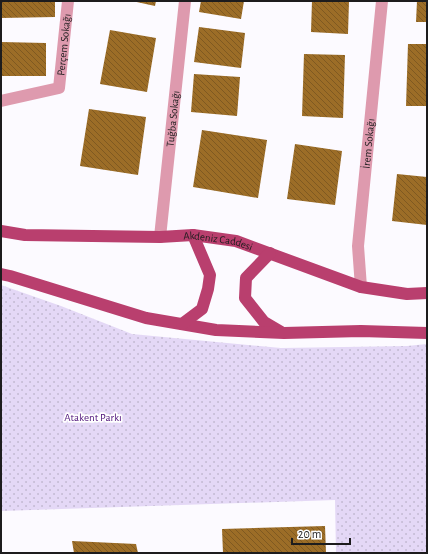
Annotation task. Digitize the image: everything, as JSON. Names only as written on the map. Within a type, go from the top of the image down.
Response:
[{"type":"main road","name":"Akdeniz Caddesi","points":[[1,231],[25,235],[160,237],[193,235],[236,241],[360,287],[407,294],[427,293]]},
{"type":"main road","points":[[182,324],[202,309],[208,289],[210,275],[193,235]]},
{"type":"main road","points":[[270,253],[246,278],[245,298],[264,322],[284,333]]},
{"type":"main road","points":[[1,274],[146,318],[216,330],[284,333],[360,331],[427,333]]},
{"type":"street","name":"Perçem Sokağı","points":[[1,101],[58,88],[68,1]]},
{"type":"street","name":"Tuğba Sokağı","points":[[160,237],[185,1]]},
{"type":"street","name":"İrem Sokağı","points":[[360,287],[358,246],[382,1]]},
{"type":"green space","name":"Atakent Parkı","points":[[1,285],[61,306],[132,334],[281,348],[407,346],[427,344],[427,553],[336,553],[335,500],[1,511]]},
{"type":"building","points":[[1,1],[55,1],[55,17],[1,18]]},
{"type":"building","points":[[132,1],[156,1],[155,6]]},
{"type":"building","points":[[201,1],[244,1],[241,19],[199,12]]},
{"type":"building","points":[[312,1],[349,1],[348,34],[311,32]]},
{"type":"building","points":[[417,1],[427,1],[427,22],[416,22]]},
{"type":"building","points":[[199,27],[245,33],[241,68],[194,62]]},
{"type":"building","points":[[110,30],[156,38],[147,92],[100,84]]},
{"type":"building","points":[[1,42],[46,43],[46,76],[1,76]]},
{"type":"building","points":[[408,44],[427,44],[427,106],[406,106]]},
{"type":"building","points":[[304,54],[345,55],[343,118],[302,116]]},
{"type":"building","points":[[194,74],[240,77],[237,116],[191,112]]},
{"type":"building","points":[[89,109],[146,117],[138,175],[80,166]]},
{"type":"building","points":[[202,130],[267,140],[258,198],[193,187]]},
{"type":"building","points":[[295,144],[342,151],[335,205],[287,199]]},
{"type":"building","points":[[397,174],[427,177],[427,225],[392,221]]},
{"type":"building","points":[[325,526],[326,553],[223,553],[222,529]]},
{"type":"building","points":[[72,541],[136,544],[138,553],[74,553]]}]
